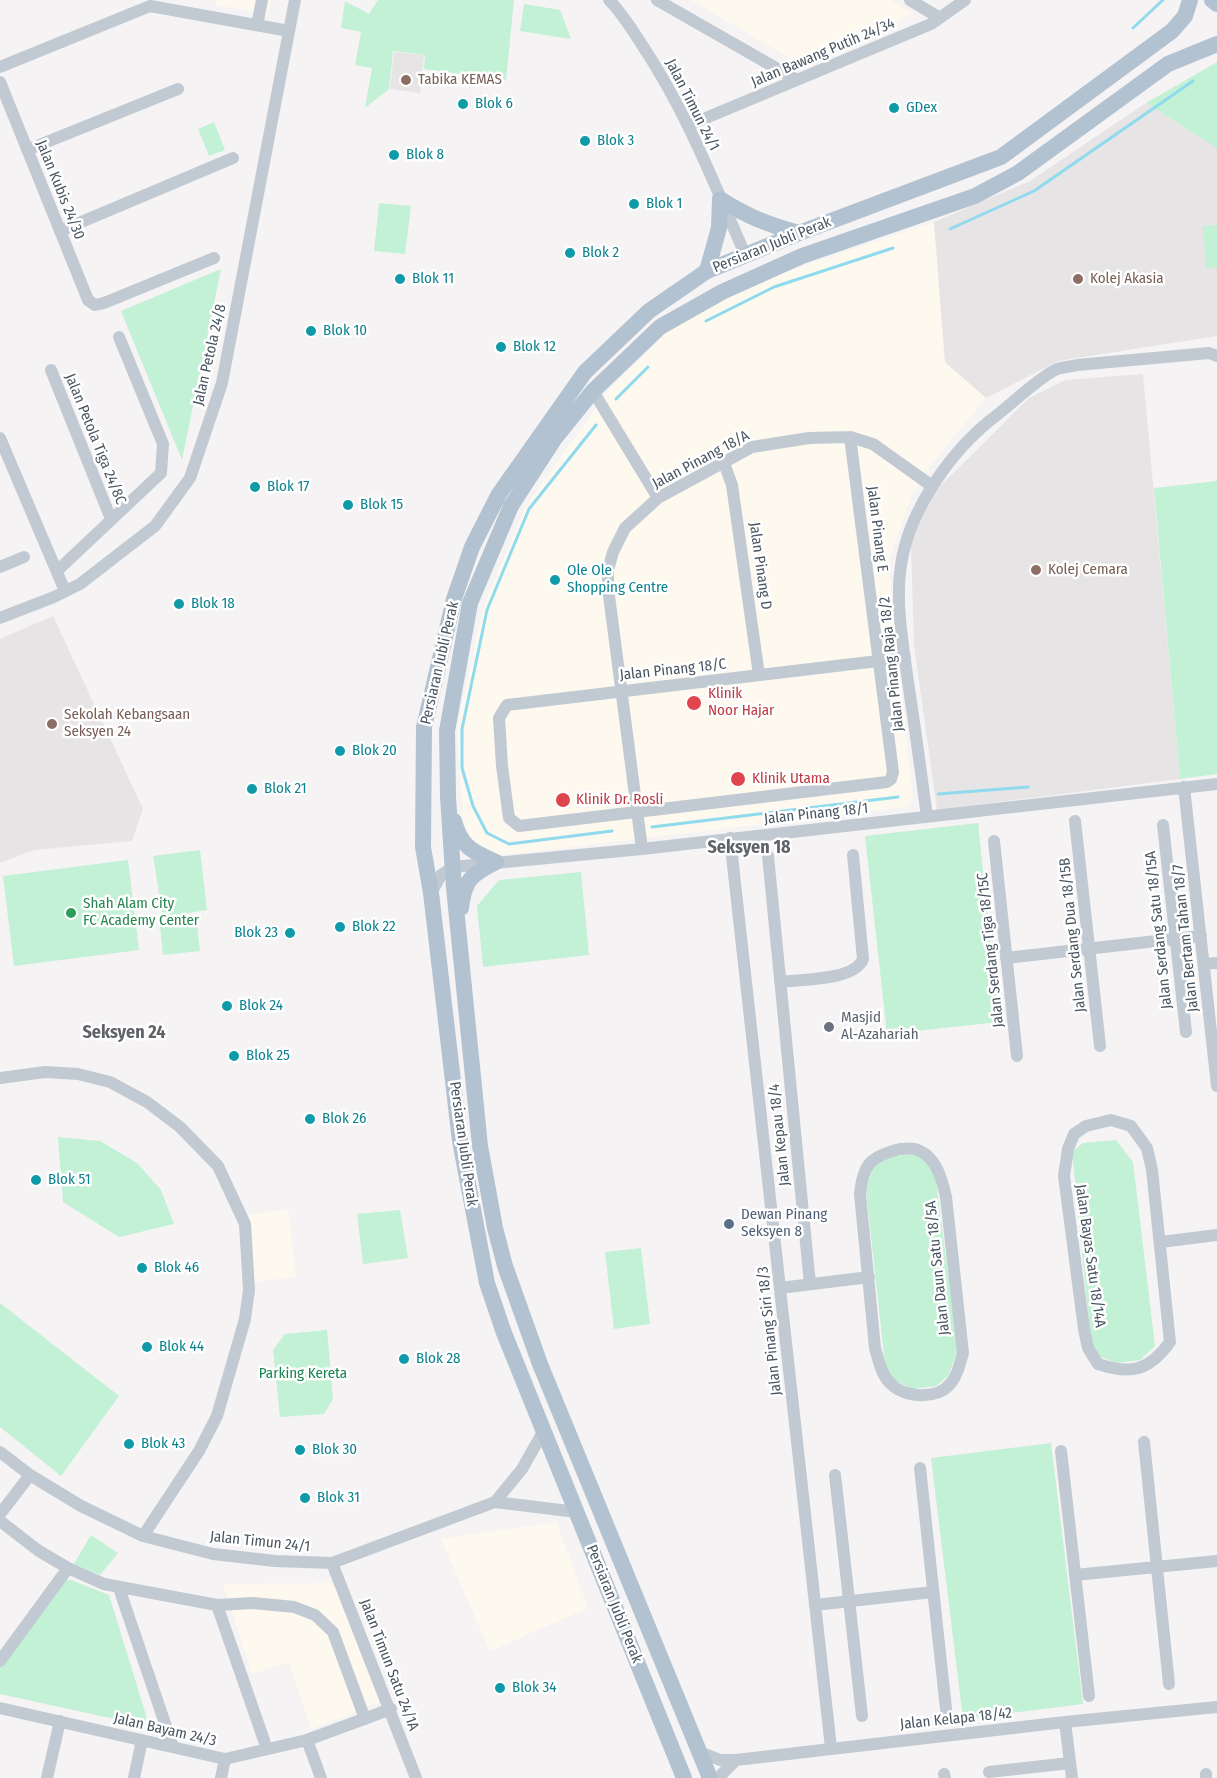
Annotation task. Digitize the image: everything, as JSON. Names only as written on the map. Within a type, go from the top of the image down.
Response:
[{"type":"main road","name":"Persiaran Jubli Perak","points":[[684,1778],[504,1333],[485,1272],[460,1141],[431,894],[423,847],[424,727],[454,599],[472,547],[499,494],[585,372],[649,311],[707,271],[799,233],[1001,157],[1172,31],[1185,16],[1190,0]]},
{"type":"main road","points":[[1212,0],[1217,4]]},
{"type":"main road","name":"Persiaran Jubli Perak","points":[[710,1778],[540,1364],[505,1266],[495,1228],[480,1146],[458,935],[448,797],[447,731],[470,603],[511,506],[555,438],[593,391],[660,327],[722,292],[801,256],[975,196],[1018,172],[1167,64],[1217,44]]},
{"type":"main road","points":[[707,271],[719,228],[720,199],[748,216],[799,233]]},
{"type":"main road","points":[[746,254],[764,260],[790,255],[801,256]]},
{"type":"main road","points":[[448,797],[456,827],[466,847],[495,862]]},
{"type":"main road","points":[[458,935],[466,885],[472,876],[495,862]]},
{"type":"street","points":[[257,25],[262,0]]},
{"type":"street","name":"Jalan Petola 24/8","points":[[0,618],[80,584],[155,526],[190,478],[222,383],[295,0]]},
{"type":"street","name":"Jalan Timun 24/1","points":[[609,0],[620,11],[666,81],[689,125],[746,254]]},
{"type":"street","points":[[657,0],[797,80]]},
{"type":"street","points":[[910,0],[940,18]]},
{"type":"street","name":"Jalan Bawang Putih 24/34","points":[[689,125],[931,24],[965,0]]},
{"type":"street","points":[[0,67],[150,6],[289,31]]},
{"type":"street","name":"Jalan Kubis 24/30","points":[[0,82],[88,300],[95,305],[104,303],[214,258]]},
{"type":"street","points":[[27,150],[178,89]]},
{"type":"street","points":[[60,231],[233,158]]},
{"type":"street","points":[[57,571],[161,473],[163,444],[119,337]]},
{"type":"street","name":"Jalan Pinang Raja 18/2","points":[[927,817],[905,657],[899,592],[906,538],[917,511],[932,486],[986,423],[1056,370],[1077,365],[1209,353],[1217,356]]},
{"type":"street","name":"Jalan Petola Tiga 24/8C","points":[[51,370],[111,519]]},
{"type":"street","points":[[593,391],[658,498]]},
{"type":"street","name":"Jalan Pinang 18/A","points":[[642,849],[608,588],[608,570],[613,552],[625,528],[658,498],[752,447],[801,439],[850,437],[873,444],[932,486]]},
{"type":"street","name":"Jalan Pinang E","points":[[637,812],[888,782],[893,772],[850,437]]},
{"type":"street","points":[[0,438],[65,591]]},
{"type":"street","name":"Jalan Pinang D","points":[[724,463],[732,485],[745,563],[759,675]]},
{"type":"street","points":[[0,567],[24,557]]},
{"type":"street","name":"Jalan Pinang 18/C","points":[[637,812],[519,826],[509,818],[499,718],[507,705],[905,657]]},
{"type":"street","name":"Jalan Pinang 18/1","points":[[453,867],[642,849],[1217,784]]},
{"type":"street","name":"Jalan Bertam Tahan 18/7","points":[[1184,788],[1217,1086]]},
{"type":"street","name":"Jalan Serdang Dua 18/15B","points":[[1075,821],[1100,1046]]},
{"type":"street","name":"Jalan Serdang Satu 18/15A","points":[[1163,825],[1186,1032]]},
{"type":"street","name":"Jalan Pinang Siri 18/3","points":[[730,838],[831,1748]]},
{"type":"street","name":"Jalan Serdang Tiga 18/15C","points":[[994,841],[1017,1056]]},
{"type":"street","points":[[780,982],[848,974],[860,966],[863,959],[854,855]]},
{"type":"street","name":"Jalan Kepau 18/4","points":[[768,856],[810,1284]]},
{"type":"street","points":[[431,894],[441,875],[453,867]]},
{"type":"street","points":[[1006,958],[1201,936]]},
{"type":"street","points":[[1204,964],[1217,963]]},
{"type":"street","points":[[0,1078],[45,1072],[78,1074],[110,1082],[147,1102],[180,1127],[218,1166],[244,1224],[249,1290],[245,1318],[217,1416],[199,1451],[143,1536]]},
{"type":"street","name":"Jalan Bayas Satu 18/14A","points":[[1111,1120],[1131,1126],[1147,1148],[1161,1242],[1170,1342],[1160,1356],[1146,1366],[1119,1371],[1098,1364],[1088,1348],[1084,1329],[1064,1176],[1068,1149],[1074,1134],[1086,1126],[1111,1120]]},
{"type":"street","name":"Jalan Daun Satu 18/5A","points":[[900,1149],[915,1149],[928,1156],[940,1173],[945,1191],[963,1353],[951,1383],[941,1391],[928,1395],[914,1395],[901,1391],[888,1382],[875,1347],[869,1277],[860,1194],[862,1176],[871,1161],[882,1153],[900,1149]]},
{"type":"street","points":[[1161,1242],[1217,1235]]},
{"type":"street","points":[[780,1288],[869,1277]]},
{"type":"street","points":[[495,1502],[522,1469],[543,1432]]},
{"type":"street","points":[[1144,1442],[1169,1684]]},
{"type":"street","points":[[1061,1451],[1089,1696]]},
{"type":"street","name":"Jalan Timun 24/1","points":[[0,1452],[30,1475],[81,1506],[143,1536],[213,1554],[275,1561],[332,1563],[495,1502]]},
{"type":"street","points":[[920,1468],[946,1709]]},
{"type":"street","points":[[0,1514],[30,1475]]},
{"type":"street","points":[[836,1475],[862,1716]]},
{"type":"street","points":[[495,1502],[577,1512]]},
{"type":"street","points":[[0,1521],[39,1551],[68,1568],[104,1584],[217,1605],[253,1603],[294,1607],[315,1616],[333,1632],[365,1719]]},
{"type":"street","points":[[1075,1575],[1217,1561]]},
{"type":"street","name":"Jalan Timun Satu 24/1A","points":[[332,1563],[391,1709],[416,1778]]},
{"type":"street","points":[[0,1661],[68,1568]]},
{"type":"street","points":[[119,1588],[174,1747]]},
{"type":"street","points":[[815,1605],[933,1592]]},
{"type":"street","points":[[217,1605],[267,1749]]},
{"type":"street","name":"Jalan Kelapa 18/42","points":[[700,1752],[720,1760],[736,1760],[1217,1707]]},
{"type":"street","name":"Jalan Bayam 24/3","points":[[0,1708],[225,1759],[307,1740],[391,1709]]},
{"type":"street","points":[[47,1778],[60,1721]]},
{"type":"street","points":[[1065,1722],[1072,1778]]},
{"type":"street","points":[[134,1778],[142,1740]]},
{"type":"street","points":[[307,1740],[321,1778]]},
{"type":"street","points":[[221,1778],[225,1759]]},
{"type":"street","points":[[721,1778],[736,1760]]},
{"type":"street","points":[[989,1772],[1070,1763]]},
{"type":"shaded area","points":[[216,0],[270,0],[268,14],[215,5]]},
{"type":"shaded area","points":[[691,0],[891,0],[914,14],[798,63]]},
{"type":"shaded area","name":"Tabika KEMAS","points":[[394,52],[424,55],[420,93],[390,89]]},
{"type":"shaded area","name":"Kolej Akasia","points":[[1146,103],[1217,148],[1217,336],[1058,361],[986,398],[945,362],[934,222],[1030,181]]},
{"type":"shaded area","points":[[934,222],[945,362],[986,398],[928,468],[911,497],[888,564],[913,798],[907,807],[503,855],[486,852],[472,842],[463,822],[457,728],[483,608],[525,507],[609,390],[670,329],[726,298],[791,270]]},
{"type":"shaded area","name":"Kolej Cemara","points":[[1143,374],[1180,779],[937,810],[914,645],[911,545],[929,497],[1029,398],[1065,380]]},
{"type":"shaded area","name":"Sekolah Kebangsaan Seksyen 24","points":[[53,616],[143,809],[132,841],[34,850],[0,863],[0,639]]},
{"type":"shaded area","points":[[288,1209],[296,1277],[253,1282],[246,1215]]},
{"type":"shaded area","points":[[556,1522],[588,1608],[490,1651],[441,1539]]},
{"type":"shaded area","points":[[335,1583],[381,1702],[311,1729],[289,1662],[252,1674],[223,1584]]},
{"type":"green space","points":[[378,0],[514,0],[506,80],[424,69],[425,55],[393,51],[389,89],[365,108],[372,68],[355,65],[361,32],[341,28],[345,1],[369,14]]},
{"type":"green space","points":[[524,4],[560,10],[571,39],[520,31]]},
{"type":"green space","points":[[1217,62],[1217,148],[1146,103]]},
{"type":"green space","points":[[214,122],[225,150],[209,156],[198,129]]},
{"type":"green space","points":[[379,203],[411,206],[405,254],[374,251]]},
{"type":"green space","points":[[1217,225],[1217,267],[1206,268],[1203,226]]},
{"type":"green space","points":[[221,269],[182,460],[121,311]]},
{"type":"green space","points":[[1217,481],[1217,774],[1180,779],[1154,488]]},
{"type":"green space","points":[[978,823],[999,1022],[887,1034],[865,836]]},
{"type":"green space","points":[[200,850],[207,910],[163,917],[153,856]]},
{"type":"green space","name":"Shah Alam City FC Academy Center","points":[[128,860],[139,950],[14,966],[3,876]]},
{"type":"green space","points":[[581,872],[589,955],[483,967],[477,906],[499,880]]},
{"type":"green space","points":[[197,924],[200,951],[163,955],[160,927]]},
{"type":"green space","points":[[58,1137],[100,1141],[137,1163],[161,1190],[174,1224],[119,1237],[63,1202]]},
{"type":"green space","points":[[1116,1140],[1133,1162],[1155,1346],[1140,1360],[1116,1363],[1099,1356],[1091,1343],[1072,1152],[1083,1143]]},
{"type":"green space","points":[[914,1154],[925,1160],[935,1174],[958,1350],[948,1376],[936,1386],[912,1389],[892,1379],[885,1365],[866,1190],[873,1167],[887,1157]]},
{"type":"green space","points":[[400,1210],[408,1258],[363,1264],[357,1214]]},
{"type":"green space","points":[[641,1248],[650,1324],[614,1329],[605,1252]]},
{"type":"green space","points":[[0,1303],[119,1396],[61,1476],[0,1427]]},
{"type":"green space","name":"Parking Kereta","points":[[327,1330],[333,1399],[324,1414],[280,1417],[273,1350],[285,1334]]},
{"type":"green space","points":[[1051,1443],[1083,1704],[963,1719],[931,1458]]},
{"type":"green space","points":[[91,1535],[118,1553],[100,1575],[74,1564]]},
{"type":"green space","points":[[65,1580],[71,1580],[109,1595],[146,1715],[146,1720],[142,1725],[0,1694],[0,1666]]},
{"type":"waterway","points":[[1133,28],[1163,0]]},
{"type":"waterway","points":[[950,229],[1034,191],[1193,81]]},
{"type":"waterway","points":[[706,321],[774,287],[893,248]]},
{"type":"waterway","points":[[616,399],[648,367]]},
{"type":"waterway","points":[[596,425],[529,509],[487,610],[462,729],[462,768],[473,806],[487,833],[509,844],[612,831]]},
{"type":"waterway","points":[[938,794],[1028,787]]},
{"type":"waterway","points":[[652,827],[898,797]]},
{"type":"place","name":"Tabika KEMAS","points":[[406,80]]},
{"type":"place","name":"Blok 6","points":[[463,104]]},
{"type":"place","name":"GDex","points":[[894,108]]},
{"type":"place","name":"Blok 3","points":[[585,141]]},
{"type":"place","name":"Blok 8","points":[[394,155]]},
{"type":"place","name":"Blok 1","points":[[634,204]]},
{"type":"place","name":"Blok 2","points":[[570,253]]},
{"type":"place","name":"Blok 11","points":[[400,279]]},
{"type":"place","name":"Kolej Akasia","points":[[1078,279]]},
{"type":"place","name":"Blok 10","points":[[311,331]]},
{"type":"place","name":"Blok 12","points":[[501,347]]},
{"type":"place","name":"Blok 17","points":[[255,487]]},
{"type":"place","name":"Blok 15","points":[[348,505]]},
{"type":"place","name":"Kolej Cemara","points":[[1036,570]]},
{"type":"place","name":"Ole Ole Shopping Centre","points":[[555,580]]},
{"type":"place","name":"Blok 18","points":[[179,604]]},
{"type":"place","name":"Klinik Noor Hajar","points":[[694,703]]},
{"type":"place","name":"Sekolah Kebangsaan Seksyen 24","points":[[52,724]]},
{"type":"place","name":"Blok 20","points":[[340,751]]},
{"type":"place","name":"Klinik Utama","points":[[738,779]]},
{"type":"place","name":"Blok 21","points":[[252,789]]},
{"type":"place","name":"Klinik Dr. Rosli","points":[[563,800]]},
{"type":"place","name":"Shah Alam City FC Academy Center","points":[[71,913]]},
{"type":"place","name":"Blok 22","points":[[340,927]]},
{"type":"place","name":"Blok 23","points":[[290,933]]},
{"type":"place","name":"Blok 24","points":[[227,1006]]},
{"type":"place","name":"Masjid Al-Azahariah","points":[[829,1027]]},
{"type":"place","name":"Blok 25","points":[[234,1056]]},
{"type":"place","name":"Blok 26","points":[[310,1119]]},
{"type":"place","name":"Blok 51","points":[[36,1180]]},
{"type":"place","name":"Dewan Pinang Seksyen 8","points":[[729,1224]]},
{"type":"place","name":"Blok 46","points":[[142,1268]]},
{"type":"place","name":"Blok 44","points":[[147,1347]]},
{"type":"place","name":"Blok 28","points":[[404,1359]]},
{"type":"place","name":"Blok 43","points":[[129,1444]]},
{"type":"place","name":"Blok 30","points":[[300,1450]]},
{"type":"place","name":"Blok 31","points":[[305,1498]]},
{"type":"place","name":"Blok 34","points":[[500,1688]]},
{"type":"district","name":"Seksyen 18","points":[[749,848]]},
{"type":"district","name":"Seksyen 24","points":[[124,1033]]}]
